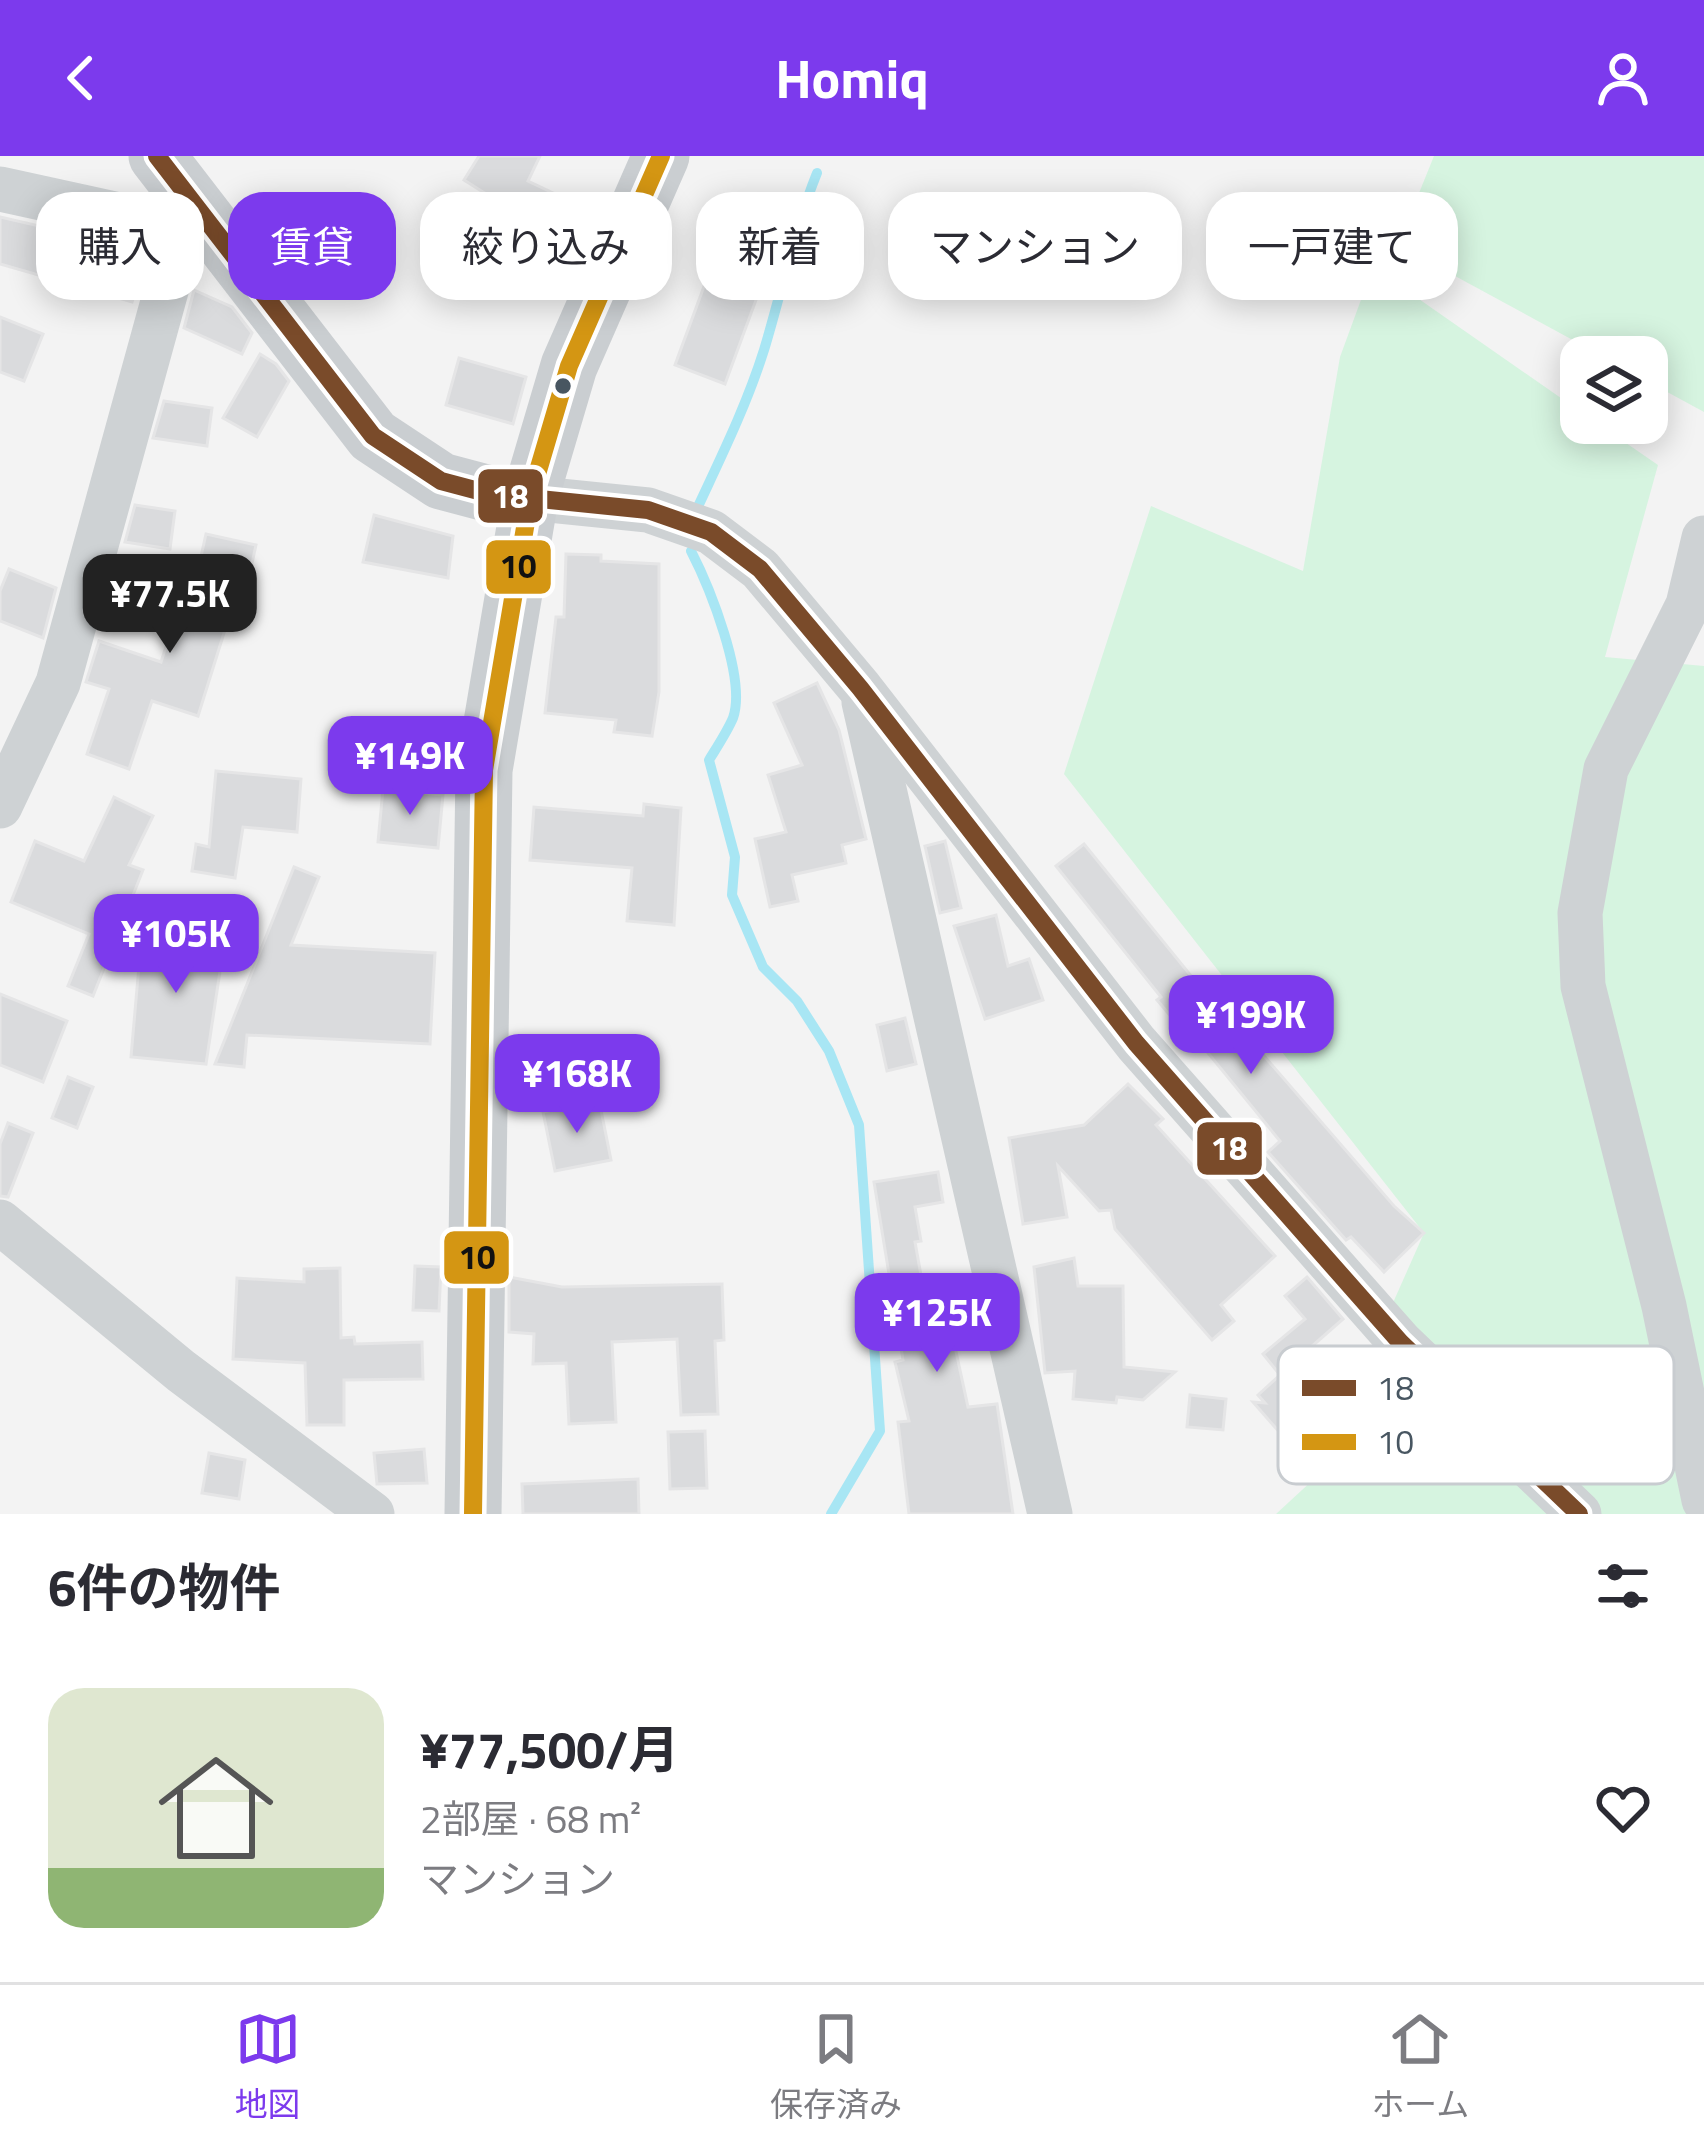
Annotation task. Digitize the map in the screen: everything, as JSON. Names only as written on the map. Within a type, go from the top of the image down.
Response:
[{"type":"main road","points":[[157,156],[177,192]]},
{"type":"main road","points":[[473,1514],[484,770],[530,498],[569,366],[662,156]]},
{"type":"main road","points":[[204,234],[373,436],[441,481],[530,498]]},
{"type":"street","points":[[0,190],[36,196]]},
{"type":"street","points":[[4,793],[58,682],[169,300]]},
{"type":"street","points":[[530,498],[649,510],[711,532],[760,569],[860,688],[1136,1043],[1404,1346]]},
{"type":"street","points":[[1672,1346],[1583,986],[1580,914],[1606,769],[1688,605],[1704,538]]},
{"type":"street","points":[[860,688],[1050,1514]]},
{"type":"street","points":[[0,1222],[181,1371],[372,1514]]},
{"type":"street","points":[[1674,1354],[1704,1500]]},
{"type":"street","points":[[1549,1484],[1580,1514]]},
{"type":"green space","points":[[1434,156],[1704,156],[1704,412],[1668,392],[1668,336],[1565,336],[1458,278],[1458,192],[1419,192]]},
{"type":"green space","points":[[1361,300],[1420,300],[1560,397],[1560,444],[1628,444],[1658,465],[1605,657],[1704,666],[1704,1514],[1276,1514],[1308,1484],[1674,1484],[1674,1346],[1374,1346],[1424,1233],[1064,774],[1151,506],[1303,571],[1340,357]]},
{"type":"building","points":[[479,156],[540,156],[528,181],[551,192],[483,192],[464,180]]},
{"type":"building","points":[[0,217],[36,225],[36,274],[0,264]]},
{"type":"building","points":[[204,294],[232,307],[252,333],[242,354],[184,328],[191,300],[204,300]]},
{"type":"building","points":[[699,300],[756,300],[725,384],[675,365]]},
{"type":"building","points":[[0,317],[43,334],[24,381],[0,372]]},
{"type":"building","points":[[260,354],[289,381],[257,437],[223,418]]},
{"type":"building","points":[[459,358],[526,377],[513,424],[446,405]]},
{"type":"building","points":[[164,401],[212,408],[207,446],[153,438]]},
{"type":"building","points":[[135,505],[175,511],[170,549],[125,542]]},
{"type":"building","points":[[374,515],[453,536],[448,578],[363,562]]},
{"type":"building","points":[[206,534],[256,545],[247,586],[239,585],[198,716],[152,701],[129,769],[87,754],[109,689],[86,682],[99,641],[161,662],[180,603],[190,606]]},
{"type":"building","points":[[566,554],[659,564],[659,692],[652,736],[614,732],[616,720],[545,713],[556,617],[564,617]]},
{"type":"building","points":[[9,569],[56,588],[43,638],[0,621],[0,591]]},
{"type":"building","points":[[817,683],[839,730],[866,839],[842,845],[846,863],[792,875],[798,901],[770,907],[755,839],[786,832],[768,775],[802,765],[774,703]]},
{"type":"building","points":[[216,771],[301,779],[297,832],[243,827],[235,878],[192,871],[196,844],[209,847]]},
{"type":"building","points":[[383,789],[443,795],[438,848],[378,842]]},
{"type":"building","points":[[114,797],[153,816],[129,865],[143,870],[93,996],[68,986],[89,934],[11,902],[35,841],[84,861]]},
{"type":"building","points":[[644,804],[681,808],[674,925],[627,921],[632,868],[530,860],[534,807],[643,816]]},
{"type":"building","points":[[945,841],[961,908],[940,913],[925,846]]},
{"type":"building","points":[[1084,844],[1235,1030],[1239,1027],[1394,1206],[1424,1233],[1384,1272],[1351,1237],[1346,1240],[1268,1152],[1280,1141],[1204,1048],[1200,1051],[1157,1000],[1161,997],[1056,866]]},
{"type":"building","points":[[294,867],[319,877],[291,945],[435,953],[430,1044],[247,1035],[244,1067],[215,1064]]},
{"type":"building","points":[[996,915],[1008,966],[1029,959],[1043,1000],[985,1019],[954,926]]},
{"type":"building","points":[[142,931],[225,938],[206,1064],[131,1057]]},
{"type":"building","points":[[0,994],[67,1021],[43,1082],[0,1065]]},
{"type":"building","points":[[905,1018],[916,1064],[887,1071],[877,1025]]},
{"type":"building","points":[[68,1077],[93,1087],[77,1128],[52,1118]]},
{"type":"building","points":[[1128,1084],[1163,1119],[1156,1125],[1275,1256],[1221,1305],[1234,1321],[1212,1340],[1115,1229],[1111,1210],[1099,1211],[1058,1166],[1067,1217],[1023,1224],[1009,1138],[1084,1125]]},
{"type":"building","points":[[599,1100],[611,1160],[555,1171],[543,1112]]},
{"type":"building","points":[[8,1123],[33,1133],[8,1197],[0,1196],[0,1144]]},
{"type":"building","points":[[938,1172],[943,1202],[915,1207],[921,1241],[915,1242],[924,1292],[966,1282],[976,1328],[952,1333],[968,1407],[997,1404],[1013,1514],[909,1514],[898,1422],[909,1421],[895,1362],[903,1360],[874,1182]]},
{"type":"building","points":[[1074,1258],[1078,1286],[1123,1286],[1124,1367],[1175,1372],[1143,1400],[1073,1399],[1075,1371],[1045,1373],[1034,1267]]},
{"type":"building","points":[[415,1266],[441,1267],[439,1311],[413,1310]]},
{"type":"building","points":[[340,1268],[341,1338],[354,1337],[355,1344],[422,1342],[423,1379],[344,1380],[344,1425],[307,1425],[305,1363],[233,1359],[237,1278],[304,1282],[304,1269]]},
{"type":"building","points":[[509,1277],[562,1287],[722,1284],[724,1340],[715,1341],[718,1414],[681,1415],[677,1339],[612,1342],[616,1422],[569,1424],[566,1363],[533,1364],[534,1334],[509,1332]]},
{"type":"building","points":[[1307,1277],[1343,1319],[1312,1346],[1278,1346],[1278,1373],[1263,1354],[1305,1319],[1285,1296]]},
{"type":"building","points":[[1278,1377],[1278,1431],[1253,1402],[1265,1403],[1258,1395]]},
{"type":"building","points":[[1190,1395],[1226,1399],[1223,1430],[1187,1427]]},
{"type":"building","points":[[705,1431],[707,1488],[670,1489],[668,1432]]},
{"type":"building","points":[[424,1449],[427,1483],[377,1484],[374,1453]]},
{"type":"building","points":[[209,1453],[245,1460],[239,1499],[202,1493]]},
{"type":"building","points":[[638,1479],[639,1514],[523,1514],[522,1484]]},
{"type":"waterway","points":[[695,513],[757,371],[817,173]]},
{"type":"waterway","points":[[691,551],[716,609],[735,680],[733,718],[709,760],[735,857],[732,895],[763,967],[797,1001],[829,1051],[859,1125],[880,1431],[831,1514]]},
{"type":"transit line","name":"18","points":[[157,156],[373,436],[441,481],[490,494],[648,510],[711,532],[760,569],[860,688],[1136,1043],[1404,1346]]},
{"type":"transit line","name":"10","points":[[473,1514],[484,770],[530,498],[569,366],[661,156]]},
{"type":"transit line","name":"18","points":[[1548,1484],[1579,1514]]}]
